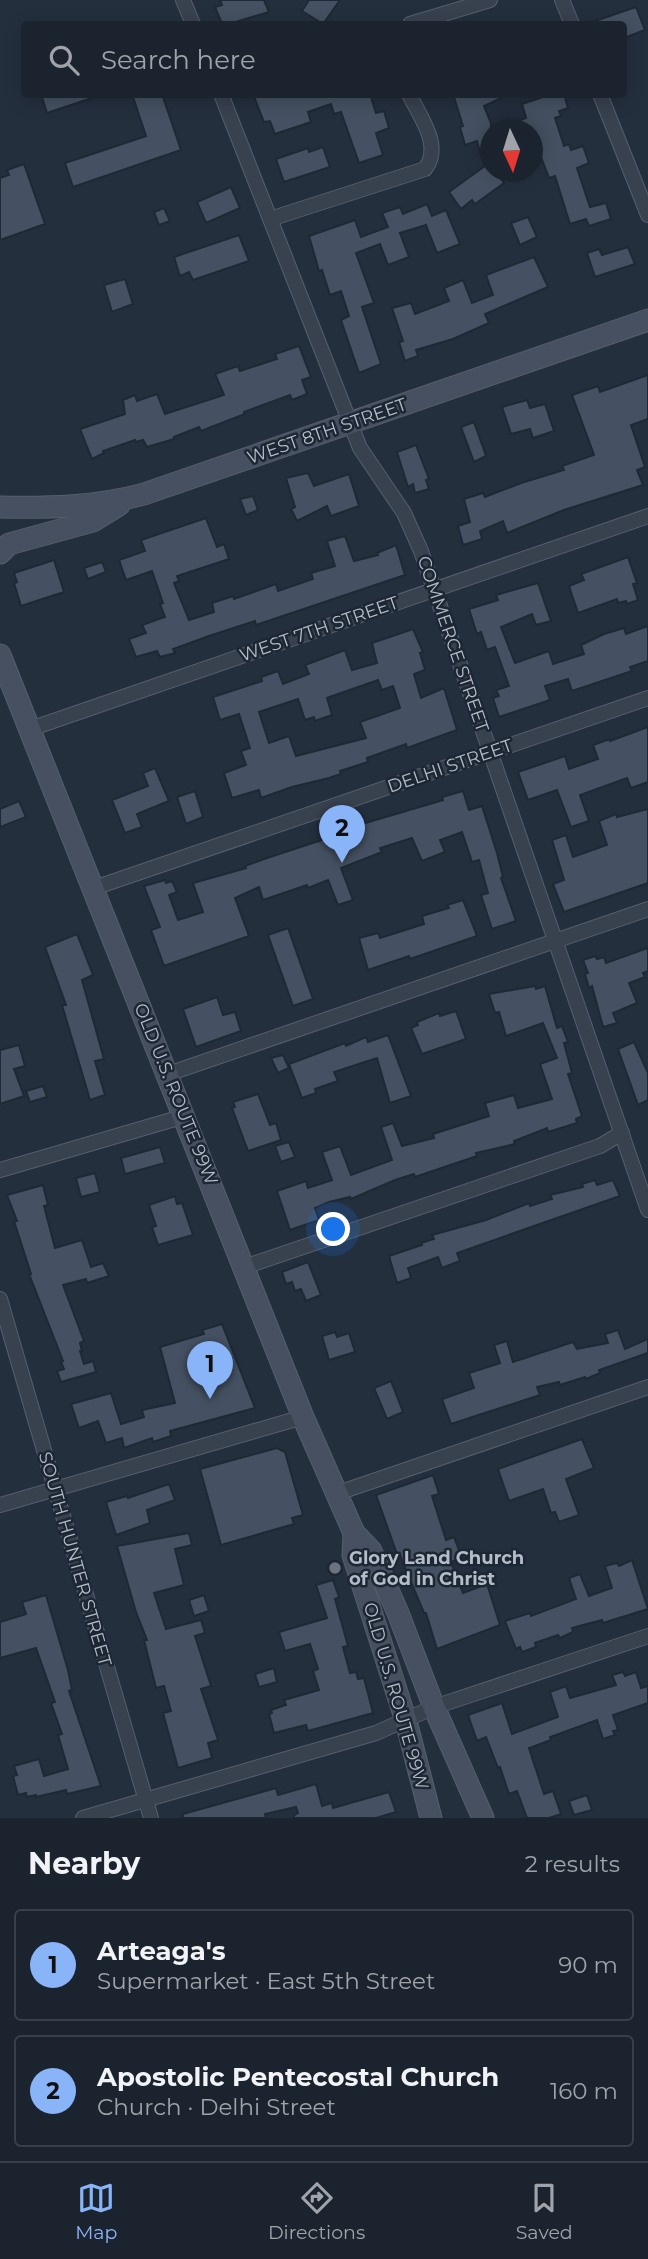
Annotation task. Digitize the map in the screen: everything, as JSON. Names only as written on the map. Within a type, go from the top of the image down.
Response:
[{"type":"main road","name":"WEST 8TH STREET","points":[[0,507],[79,506],[126,499],[648,320]]},
{"type":"main road","points":[[0,553],[9,544],[93,521],[113,511],[126,499]]},
{"type":"main road","name":"OLD U.S. ROUTE 99W","points":[[0,655],[303,1417],[354,1533],[371,1550],[434,1707],[483,1818]]},
{"type":"main road","name":"OLD U.S. ROUTE 99W","points":[[354,1533],[353,1555],[406,1721],[431,1818]]},
{"type":"street","points":[[183,0],[192,21]]},
{"type":"street","points":[[420,21],[490,0]]},
{"type":"street","points":[[562,0],[571,21]]},
{"type":"street","name":"COMMERCE STREET","points":[[223,98],[350,423],[364,455],[404,513],[435,589],[648,1210]]},
{"type":"street","points":[[270,219],[425,169],[432,160],[432,142],[411,98]]},
{"type":"street","points":[[602,98],[648,215]]},
{"type":"street","name":"WEST 7TH STREET","points":[[30,729],[648,516]]},
{"type":"street","name":"DELHI STREET","points":[[94,888],[648,698]]},
{"type":"street","points":[[168,1074],[648,909]]},
{"type":"street","points":[[0,1170],[185,1116]]},
{"type":"street","points":[[244,1267],[600,1146],[622,1133]]},
{"type":"street","name":"SOUTH HUNTER STREET","points":[[0,1299],[151,1818]]},
{"type":"street","points":[[335,1494],[648,1387]]},
{"type":"street","points":[[0,1505],[303,1417]]},
{"type":"street","points":[[83,1818],[376,1734],[434,1707],[648,1636]]},
{"type":"building","points":[[220,0],[264,0],[269,12],[239,21],[221,21],[215,7],[222,5]]},
{"type":"building","points":[[309,0],[340,0],[325,21],[318,21],[302,11]]},
{"type":"building","points":[[636,7],[645,30],[627,37],[627,21],[595,21]]},
{"type":"building","points":[[42,98],[92,98],[47,113]]},
{"type":"building","points":[[133,98],[163,98],[181,150],[73,187],[65,163],[146,136]]},
{"type":"building","points":[[255,98],[371,98],[376,113],[384,111],[389,128],[376,133],[383,155],[359,163],[341,112],[334,114],[331,104],[308,112],[311,122],[275,134],[270,121],[264,122]]},
{"type":"building","points":[[454,98],[501,98],[484,106],[489,119],[480,119],[480,152],[477,141],[465,145],[460,127],[463,126]]},
{"type":"building","points":[[540,98],[565,98],[568,108],[559,111],[561,116],[555,118],[564,146],[569,144],[571,150],[583,146],[589,163],[577,168],[590,207],[606,203],[611,219],[589,226],[586,219],[570,224],[555,176],[549,178],[543,162],[543,119],[523,119],[526,118],[522,104]]},
{"type":"building","points":[[323,147],[330,167],[284,182],[276,159],[308,148],[309,152]]},
{"type":"building","points":[[24,164],[45,224],[0,240],[0,178],[9,175],[7,170]]},
{"type":"building","points":[[480,170],[480,182],[504,183],[475,204],[472,200],[461,209],[449,192]]},
{"type":"building","points":[[231,187],[240,208],[206,223],[197,202]]},
{"type":"building","points":[[427,204],[432,216],[446,210],[460,244],[437,253],[426,225],[400,233],[409,257],[388,265],[380,244],[356,253],[374,303],[362,307],[381,364],[359,373],[341,320],[349,316],[341,291],[330,295],[322,270],[319,271],[309,236],[355,220],[361,237],[388,227],[382,213],[400,207],[403,214]]},
{"type":"building","points":[[164,208],[170,221],[159,225],[154,212]]},
{"type":"building","points":[[528,217],[537,237],[520,245],[511,223]]},
{"type":"building","points":[[239,235],[249,261],[193,280],[189,272],[180,276],[174,257]]},
{"type":"building","points":[[628,247],[635,264],[595,277],[587,253],[599,249],[602,255]]},
{"type":"building","points":[[534,257],[548,287],[485,314],[489,323],[453,339],[416,350],[418,356],[405,361],[399,342],[403,341],[392,308],[411,303],[415,314],[449,301],[444,288],[463,280],[472,303],[493,295],[486,275]]},
{"type":"building","points":[[125,279],[133,304],[112,312],[104,285]]},
{"type":"building","points":[[299,346],[311,377],[302,380],[307,394],[292,400],[290,395],[201,431],[199,427],[174,439],[147,447],[143,440],[135,440],[103,451],[104,453],[92,459],[80,429],[125,414],[123,400],[135,395],[137,401],[157,394],[165,414],[224,395],[215,374],[238,366],[240,371],[277,359],[275,354]]},
{"type":"building","points":[[648,375],[648,419],[631,425],[645,467],[637,470],[643,485],[564,510],[507,533],[503,521],[480,531],[482,539],[463,545],[458,526],[470,522],[464,499],[483,493],[485,497],[564,470],[562,466],[594,455],[572,395],[598,386],[600,392]]},
{"type":"building","points":[[527,400],[530,408],[545,404],[554,431],[533,438],[530,429],[511,434],[502,407]]},
{"type":"building","points":[[474,422],[486,456],[474,462],[461,427]]},
{"type":"building","points":[[416,445],[429,479],[426,480],[429,489],[415,493],[413,484],[408,487],[397,452]]},
{"type":"building","points":[[308,473],[314,486],[349,474],[359,506],[331,516],[327,506],[297,521],[291,509],[295,507],[286,478]]},
{"type":"building","points":[[253,496],[258,510],[246,515],[240,499]]},
{"type":"building","points":[[206,518],[217,547],[224,544],[229,559],[177,576],[179,581],[174,583],[189,620],[214,612],[212,603],[233,596],[234,599],[276,584],[278,591],[313,579],[311,573],[335,566],[327,541],[345,536],[354,561],[378,555],[377,553],[396,545],[405,575],[256,625],[255,621],[209,636],[173,649],[175,653],[160,657],[157,651],[136,657],[129,639],[146,633],[142,625],[165,617],[160,604],[163,603],[152,571],[126,580],[119,560],[145,551],[141,540]]},
{"type":"building","points":[[628,557],[637,583],[633,584],[638,600],[627,604],[626,601],[618,603],[617,599],[578,613],[569,586],[584,580],[581,574]]},
{"type":"building","points":[[54,560],[64,592],[21,606],[14,573]]},
{"type":"building","points":[[102,562],[106,572],[88,579],[84,568]]},
{"type":"building","points":[[538,583],[551,621],[536,625],[532,614],[501,627],[515,663],[549,651],[553,664],[584,654],[581,645],[604,634],[624,628],[626,634],[648,626],[648,661],[630,667],[632,671],[572,691],[568,679],[545,686],[550,700],[499,717],[493,698],[499,696],[496,690],[509,686],[495,647],[487,650],[481,632],[477,634],[469,609],[498,600],[496,595]]},
{"type":"building","points":[[413,629],[423,652],[420,653],[425,670],[414,674],[421,698],[444,688],[457,730],[407,748],[406,744],[367,758],[368,762],[340,771],[341,774],[329,778],[261,798],[259,790],[232,798],[224,773],[246,765],[241,751],[250,748],[239,714],[220,720],[213,697],[262,681],[261,677],[278,671],[283,684],[309,674],[305,665],[345,650],[352,670],[377,663],[372,643]],"holes":[[[378,680],[382,690],[393,686],[400,708],[360,722],[366,738],[296,756],[289,736],[269,743],[259,712],[298,699],[305,720],[314,717],[315,721],[332,715],[327,698]]]},
{"type":"building","points":[[648,727],[648,782],[631,788],[627,778],[580,795],[589,821],[571,827],[557,790],[528,800],[518,772],[565,756],[569,769],[598,759],[593,745]]},
{"type":"building","points":[[155,768],[169,801],[137,814],[142,827],[125,833],[112,800],[148,786],[143,773]]},
{"type":"building","points":[[195,791],[203,817],[186,824],[177,797]]},
{"type":"building","points":[[463,791],[469,810],[482,806],[497,853],[503,877],[501,878],[516,921],[492,929],[481,895],[488,893],[479,860],[472,862],[462,832],[440,840],[445,852],[422,861],[412,838],[380,848],[382,852],[341,868],[353,900],[338,905],[328,880],[263,900],[259,887],[235,898],[249,936],[164,966],[151,930],[160,927],[144,886],[165,880],[166,883],[172,881],[177,892],[169,895],[178,920],[203,912],[193,883],[246,868],[245,866],[267,858],[340,834],[346,831],[345,829],[443,800],[442,797]]},
{"type":"building","points":[[19,801],[26,817],[0,827],[0,809]]},
{"type":"building","points":[[648,809],[648,883],[564,912],[553,884],[564,880],[552,840],[566,835],[573,857],[607,845],[599,821],[616,814],[617,817]]},
{"type":"building","points":[[463,900],[477,936],[368,970],[359,938],[378,933],[380,938],[424,924],[422,916],[449,908],[447,905]]},
{"type":"building","points":[[288,928],[313,999],[293,1006],[268,935]]},
{"type":"building","points":[[77,934],[93,975],[82,980],[104,1059],[95,1061],[105,1095],[90,1100],[62,1005],[66,1005],[45,947]]},
{"type":"building","points":[[648,948],[648,971],[643,973],[645,977],[629,983],[637,1003],[613,1013],[617,1023],[603,1027],[592,986],[589,988],[585,974],[588,973],[583,960],[595,956],[597,959],[604,957],[606,963]]},
{"type":"building","points":[[535,986],[536,989],[545,986],[557,1028],[562,1026],[568,1042],[564,1043],[572,1073],[568,1074],[582,1116],[576,1119],[577,1123],[548,1132],[547,1128],[514,1141],[515,1144],[476,1153],[477,1156],[415,1177],[414,1174],[395,1180],[351,1199],[350,1197],[329,1202],[315,1208],[319,1220],[290,1230],[277,1191],[306,1181],[308,1188],[332,1180],[322,1152],[340,1146],[351,1175],[392,1160],[381,1127],[393,1123],[402,1146],[434,1138],[433,1134],[489,1116],[485,1103],[514,1095],[518,1108],[552,1099],[540,1064],[557,1058],[543,1023],[506,1036],[499,1012],[495,1013],[489,994]]},
{"type":"building","points":[[217,997],[223,1015],[235,1012],[241,1031],[196,1047],[183,1009]]},
{"type":"building","points":[[456,1011],[466,1039],[422,1054],[411,1028],[418,1025],[417,1022],[439,1013],[440,1016]]},
{"type":"building","points":[[388,1035],[411,1096],[390,1103],[377,1058],[334,1072],[338,1081],[315,1089],[316,1093],[302,1098],[289,1064],[345,1043],[346,1046],[366,1037],[368,1042]]},
{"type":"building","points":[[634,1042],[648,1073],[648,1100],[638,1105],[618,1049]]},
{"type":"building","points":[[19,1045],[25,1066],[14,1069],[24,1096],[0,1104],[0,1050]]},
{"type":"building","points":[[283,1055],[289,1068],[278,1073],[271,1058]]},
{"type":"building","points":[[43,1086],[47,1097],[30,1102],[26,1091]]},
{"type":"building","points":[[258,1094],[270,1125],[276,1123],[281,1140],[248,1151],[232,1108],[235,1107],[233,1102]]},
{"type":"building","points":[[289,1142],[295,1157],[281,1162],[275,1146]]},
{"type":"building","points":[[160,1147],[165,1163],[125,1174],[121,1158]]},
{"type":"building","points":[[95,1173],[100,1192],[81,1197],[76,1178]]},
{"type":"building","points":[[595,1180],[597,1185],[613,1180],[620,1196],[457,1253],[460,1261],[442,1268],[438,1257],[408,1268],[411,1278],[397,1283],[389,1256],[422,1245],[421,1243],[434,1239],[432,1235],[486,1220],[529,1203],[530,1206],[552,1199],[550,1195],[583,1187],[582,1184]]},
{"type":"building","points":[[43,1185],[48,1205],[44,1206],[55,1248],[82,1240],[91,1267],[103,1263],[109,1276],[87,1283],[86,1279],[63,1285],[84,1341],[80,1343],[80,1351],[84,1364],[93,1361],[96,1372],[61,1382],[57,1371],[64,1369],[61,1362],[63,1361],[29,1274],[14,1221],[17,1221],[7,1195]]},
{"type":"building","points":[[175,1196],[177,1204],[182,1203],[193,1235],[158,1245],[152,1227],[156,1226],[149,1205]]},
{"type":"building","points":[[308,1262],[321,1295],[306,1301],[301,1289],[295,1291],[292,1282],[286,1284],[282,1272]]},
{"type":"building","points":[[222,1324],[255,1408],[170,1431],[171,1436],[153,1442],[152,1438],[124,1448],[122,1438],[106,1443],[98,1421],[79,1428],[71,1404],[111,1393],[121,1424],[144,1417],[142,1410],[175,1403],[160,1347],[204,1334],[202,1330]]},
{"type":"building","points":[[618,1330],[625,1349],[648,1339],[648,1353],[599,1370],[600,1373],[586,1379],[585,1377],[560,1385],[559,1382],[537,1387],[540,1395],[451,1424],[442,1399],[474,1388],[469,1373],[500,1363],[494,1345],[507,1341],[513,1362],[573,1342],[577,1349],[608,1343],[605,1334]]},
{"type":"building","points":[[335,1332],[337,1337],[349,1333],[355,1352],[329,1360],[322,1336]]},
{"type":"building","points":[[391,1381],[403,1412],[387,1419],[374,1388]]},
{"type":"building","points":[[582,1439],[594,1468],[566,1479],[579,1515],[559,1522],[555,1512],[551,1513],[543,1489],[509,1501],[498,1469]]},
{"type":"building","points":[[277,1448],[285,1452],[303,1515],[292,1518],[294,1524],[221,1545],[200,1469]]},
{"type":"building","points":[[433,1475],[439,1494],[432,1496],[446,1540],[454,1537],[462,1558],[451,1562],[463,1593],[487,1584],[500,1625],[437,1649],[426,1613],[399,1553],[397,1554],[376,1495]]},
{"type":"building","points":[[169,1484],[175,1500],[147,1510],[150,1523],[116,1535],[106,1502],[127,1496],[128,1498]]},
{"type":"building","points":[[189,1533],[192,1545],[175,1549],[184,1585],[154,1593],[166,1629],[201,1620],[205,1633],[195,1636],[211,1686],[201,1689],[218,1740],[208,1743],[212,1758],[178,1768],[163,1713],[171,1711],[164,1686],[156,1688],[144,1640],[147,1640],[117,1546]]},
{"type":"building","points":[[632,1560],[648,1609],[603,1623],[602,1620],[572,1628],[573,1632],[560,1638],[558,1635],[535,1643],[536,1647],[522,1652],[520,1647],[516,1649],[505,1621],[530,1613],[531,1616],[576,1599],[569,1578],[580,1574],[589,1596],[612,1588],[605,1566],[617,1563],[619,1566]]},
{"type":"building","points":[[333,1580],[339,1597],[335,1599],[348,1646],[343,1647],[350,1673],[356,1672],[358,1679],[364,1678],[373,1713],[308,1731],[306,1725],[274,1733],[269,1714],[272,1713],[271,1710],[286,1705],[284,1700],[319,1690],[313,1671],[318,1669],[310,1644],[285,1651],[279,1632],[327,1618],[316,1585]]},
{"type":"building","points":[[46,1595],[68,1670],[72,1690],[69,1691],[101,1786],[67,1794],[66,1790],[27,1797],[26,1793],[18,1795],[13,1776],[17,1775],[14,1766],[39,1759],[44,1776],[68,1769],[58,1735],[62,1734],[51,1703],[55,1702],[36,1648],[0,1658],[0,1622],[26,1614],[22,1602]]},
{"type":"building","points":[[204,1595],[209,1611],[194,1616],[189,1600]]},
{"type":"building","points":[[274,1668],[277,1682],[259,1687],[255,1674]]},
{"type":"building","points":[[623,1672],[625,1676],[636,1672],[641,1688],[648,1686],[648,1703],[613,1715],[618,1730],[613,1731],[615,1735],[603,1739],[597,1720],[550,1737],[551,1740],[529,1748],[544,1794],[553,1791],[561,1814],[549,1818],[527,1818],[517,1791],[509,1794],[486,1737],[477,1741],[468,1715],[502,1703],[512,1734],[558,1717],[550,1692],[566,1686],[570,1698],[616,1685],[612,1675]]},
{"type":"building","points":[[316,1784],[322,1806],[332,1803],[333,1808],[389,1792],[396,1812],[376,1818],[294,1818],[298,1813],[296,1807],[265,1814],[266,1818],[183,1818],[183,1814],[276,1788],[278,1795]]},
{"type":"building","points":[[587,1795],[592,1810],[574,1815],[569,1801]]},
{"type":"place","name":"Apostolic Pentecostal Church","points":[[342,863]]},
{"type":"place","name":"Arteaga's","points":[[210,1399]]},
{"type":"place","name":"Glory Land Church of God in Christ","points":[[335,1568]]}]
